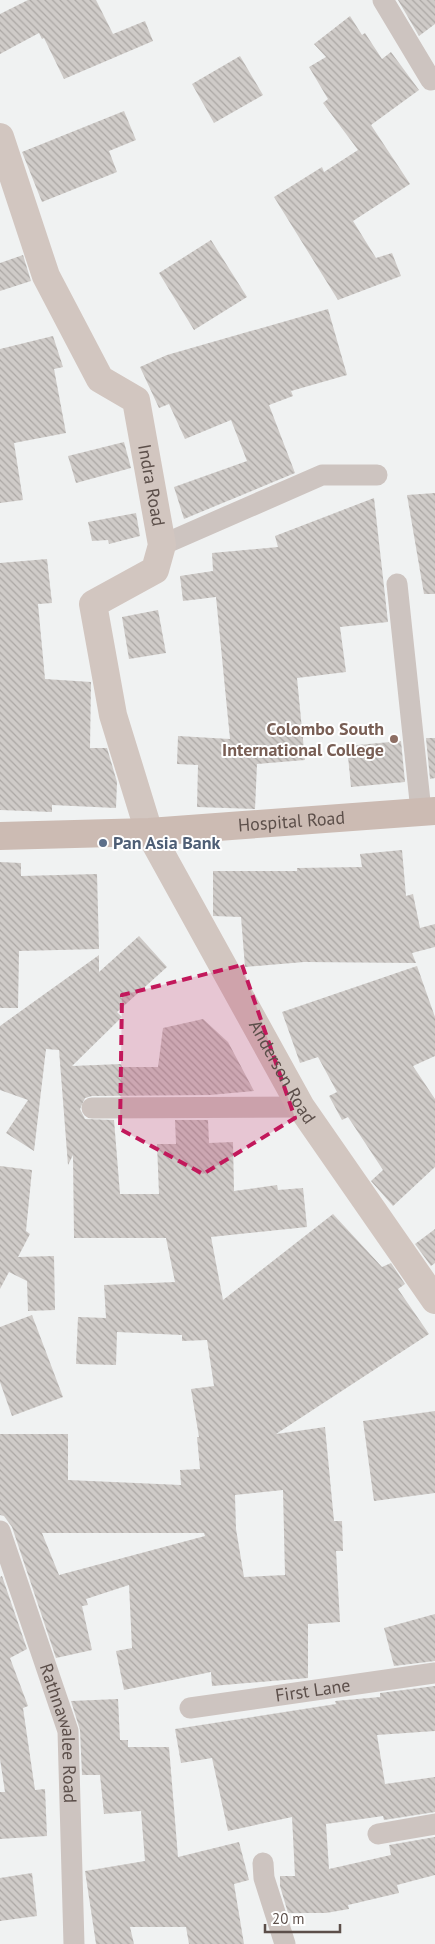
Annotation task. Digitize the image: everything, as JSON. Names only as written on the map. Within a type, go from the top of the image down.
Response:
[{"type":"main road","name":"Hospital Road","points":[[0,836],[149,832],[428,811]]},
{"type":"street","points":[[383,0],[431,80]]},
{"type":"street","name":"Indra Road","points":[[0,137],[51,285],[100,379],[136,400],[162,545],[155,570],[93,604],[114,715],[149,832]]},
{"type":"street","points":[[162,545],[322,475],[377,475]]},
{"type":"street","points":[[397,584],[428,811]]},
{"type":"street","name":"Anderson Road","points":[[149,832],[301,1107],[435,1300]]},
{"type":"street","points":[[92,1108],[301,1107]]},
{"type":"street","name":"Rathnawalee Road","points":[[0,1531],[68,1731],[74,1944]]},
{"type":"street","name":"First Lane","points":[[190,1708],[435,1673]]},
{"type":"street","points":[[378,1834],[435,1824]]},
{"type":"street","points":[[263,1863],[264,1878],[285,1944]]},
{"type":"highlighted area","points":[[242,965],[295,1118],[203,1174],[120,1129],[122,995]]},
{"type":"building","points":[[28,0],[96,0],[113,34],[145,21],[153,41],[64,79],[44,38],[42,39],[39,33],[0,54],[0,14]]},
{"type":"building","points":[[398,0],[435,0],[435,24],[419,36]]},
{"type":"building","points":[[350,16],[362,35],[365,33],[382,59],[391,52],[419,90],[371,125],[410,184],[353,221],[376,258],[392,253],[401,276],[338,300],[274,197],[322,167],[324,172],[358,150],[323,103],[328,99],[309,67],[326,57],[314,44]]},
{"type":"building","points":[[240,56],[263,95],[214,123],[192,84]]},
{"type":"building","points":[[124,111],[136,140],[109,151],[117,172],[42,202],[22,152]]},
{"type":"building","points":[[211,240],[247,297],[194,330],[159,273]]},
{"type":"building","points":[[23,255],[31,281],[0,291],[0,263]]},
{"type":"building","points":[[328,309],[347,375],[291,391],[293,396],[269,405],[295,473],[184,519],[174,487],[247,461],[231,420],[185,439],[169,404],[159,408],[140,367],[167,355]]},
{"type":"building","points":[[53,336],[63,367],[54,369],[66,433],[14,443],[23,500],[0,503],[0,349]]},
{"type":"building","points":[[124,442],[131,468],[76,483],[68,456]]},
{"type":"building","points":[[435,493],[435,594],[424,594],[407,495]]},
{"type":"building","points":[[374,498],[388,622],[340,627],[346,672],[297,678],[305,760],[257,764],[255,809],[197,807],[198,765],[177,764],[178,736],[230,739],[216,597],[183,601],[180,576],[213,571],[212,553],[278,547],[275,536]]},
{"type":"building","points":[[136,513],[140,536],[109,544],[108,540],[92,541],[88,522]]},
{"type":"building","points":[[47,559],[52,603],[38,604],[45,679],[91,682],[90,748],[107,748],[117,782],[116,808],[52,805],[52,812],[0,810],[0,563]]},
{"type":"building","points":[[158,610],[166,653],[129,659],[122,617]]},
{"type":"building","points":[[426,738],[435,738],[435,778],[430,779]]},
{"type":"building","points":[[401,741],[405,782],[351,787],[347,746]]},
{"type":"building","points":[[402,850],[406,896],[413,894],[420,928],[435,924],[435,947],[412,953],[416,963],[304,962],[245,967],[241,917],[213,916],[213,871],[297,871],[297,868],[362,867],[360,854]]},
{"type":"building","points":[[0,862],[21,863],[21,876],[97,874],[99,949],[19,951],[18,1008],[0,1008]]},
{"type":"building","points":[[139,936],[167,967],[117,1012],[122,1017],[72,1066],[121,1064],[122,1067],[158,1067],[163,1028],[203,1019],[228,1042],[254,1091],[210,1095],[92,1096],[85,1098],[80,1109],[85,1119],[114,1120],[120,1194],[159,1194],[157,1144],[176,1144],[175,1120],[208,1120],[209,1143],[233,1142],[234,1191],[277,1185],[278,1190],[303,1188],[307,1227],[211,1237],[223,1300],[333,1214],[382,1267],[391,1263],[405,1284],[398,1289],[429,1334],[276,1434],[325,1427],[334,1521],[342,1521],[343,1551],[336,1551],[340,1622],[308,1624],[308,1678],[212,1686],[211,1672],[124,1690],[116,1651],[132,1648],[129,1585],[86,1599],[88,1605],[82,1606],[92,1650],[56,1658],[12,1527],[4,1516],[0,1515],[0,1434],[68,1434],[68,1480],[181,1485],[180,1470],[200,1469],[197,1437],[199,1437],[191,1389],[214,1386],[207,1340],[182,1341],[182,1335],[117,1332],[116,1365],[76,1364],[78,1317],[106,1318],[104,1285],[175,1282],[166,1238],[74,1238],[73,1155],[68,1165],[59,1050],[46,1049],[34,1151],[6,1133],[28,1100],[0,1090],[0,1026],[99,955],[99,972]],"holes":[[[283,1490],[285,1575],[244,1577],[236,1529],[235,1495]],[[42,1533],[204,1533],[205,1536],[59,1575]]]},
{"type":"building","points":[[417,966],[435,1017],[435,1056],[413,1066],[435,1099],[435,1167],[393,1206],[371,1181],[383,1170],[348,1117],[342,1120],[329,1096],[337,1092],[318,1057],[300,1063],[282,1012]]},
{"type":"building","points":[[0,1166],[32,1170],[26,1231],[30,1234],[18,1257],[54,1256],[55,1310],[28,1311],[27,1281],[9,1272],[0,1289]]},
{"type":"building","points":[[435,1229],[435,1263],[431,1266],[415,1244]]},
{"type":"building","points":[[32,1315],[63,1397],[12,1416],[0,1382],[0,1327]]},
{"type":"building","points":[[435,1411],[435,1493],[374,1501],[363,1421]]},
{"type":"building","points":[[2,1576],[27,1649],[10,1658],[28,1706],[23,1708],[35,1790],[45,1789],[47,1836],[0,1839],[0,1792],[5,1792],[0,1759],[0,1577]]},
{"type":"building","points":[[435,1614],[435,1661],[394,1666],[384,1628]]},
{"type":"building","points":[[435,1686],[435,1731],[377,1735],[385,1784],[435,1777],[435,1812],[384,1820],[383,1816],[326,1824],[329,1869],[391,1855],[389,1845],[435,1837],[435,1875],[397,1885],[399,1893],[348,1905],[349,1909],[326,1913],[288,1913],[280,1886],[280,1876],[295,1876],[292,1817],[228,1831],[212,1758],[181,1763],[175,1729],[336,1704],[335,1701],[380,1697],[380,1693]]},
{"type":"building","points":[[118,1699],[120,1740],[128,1740],[128,1747],[169,1747],[178,1857],[239,1842],[249,1880],[234,1884],[244,1944],[189,1944],[186,1927],[130,1927],[134,1944],[96,1944],[85,1871],[145,1861],[141,1811],[104,1814],[100,1775],[82,1775],[80,1730],[71,1701]]},
{"type":"building","points":[[32,1873],[37,1916],[0,1921],[0,1878]]},
{"type":"place","name":"Colombo South International College","points":[[394,739]]},
{"type":"place","name":"Pan Asia Bank","points":[[103,843]]}]
